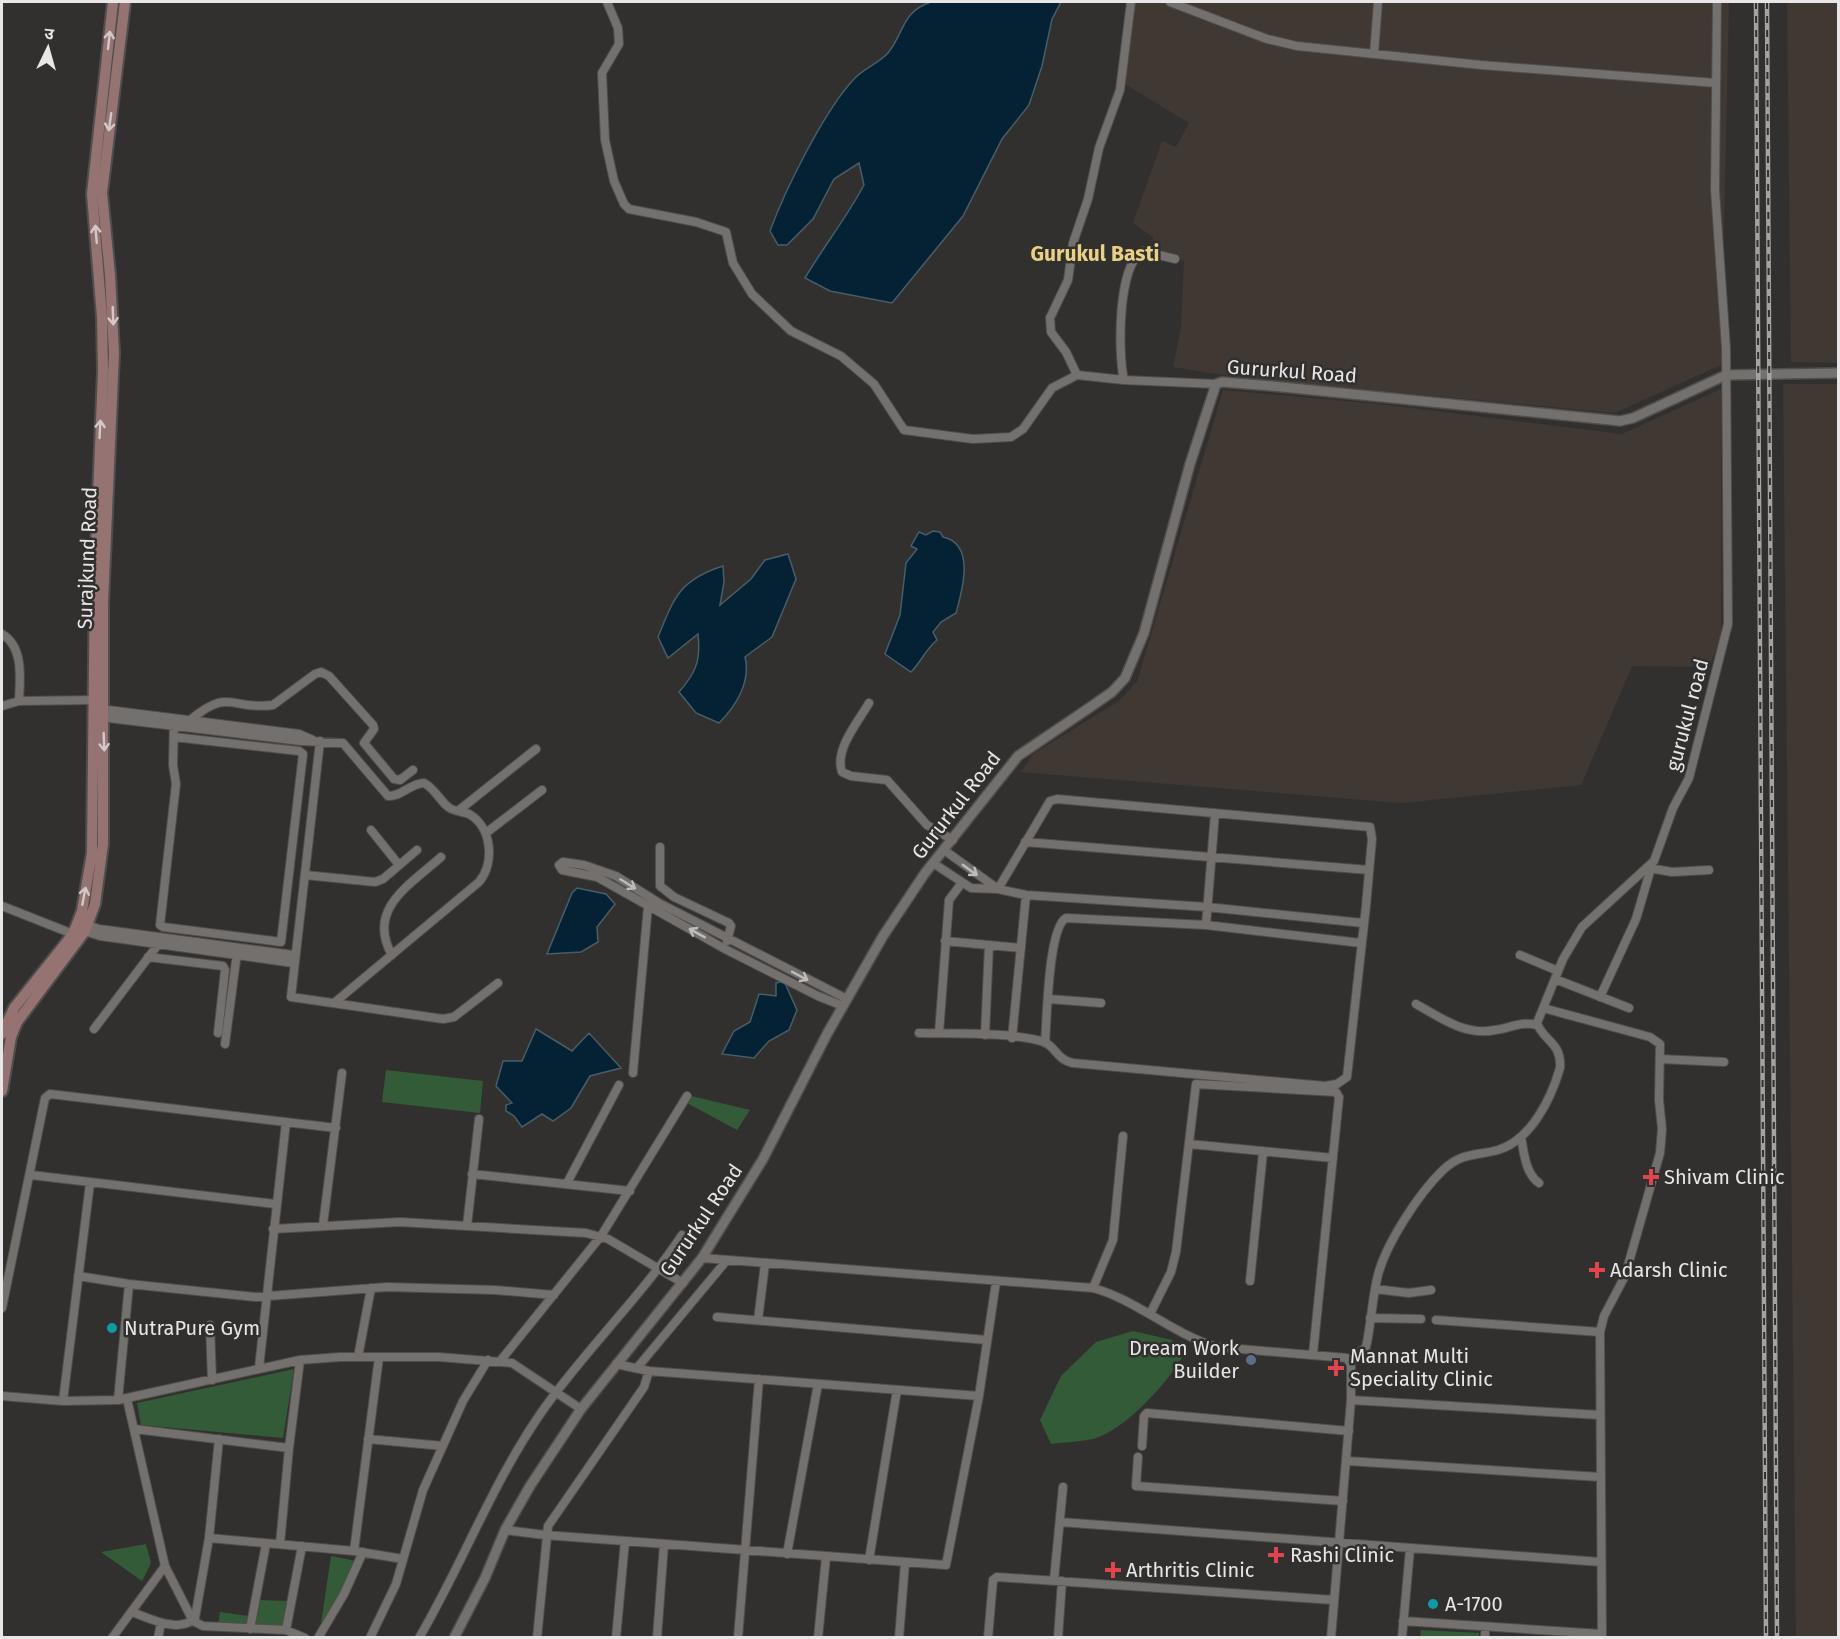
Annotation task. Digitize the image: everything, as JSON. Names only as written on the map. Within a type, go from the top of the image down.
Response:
[{"type":"main road","name":"Surajkund Road","points":[[98,711],[95,550],[103,371],[100,278],[93,194],[113,2]]},
{"type":"main road","name":"Surajkund Road","points":[[2,1090],[11,1037],[17,1022],[80,928],[94,832],[114,353],[110,274],[102,193],[124,2]]},
{"type":"main road","name":"Surajkund Road","points":[[2,1030],[14,1008],[80,928]]},
{"type":"street","points":[[607,2],[618,28],[619,44],[602,74],[605,103],[603,128],[614,181],[624,204],[629,208],[696,222],[726,232],[733,263],[753,294],[791,331],[841,356],[868,378],[887,401],[904,429],[973,439],[1011,437],[1023,429],[1052,388],[1077,375],[1124,380],[1216,384]]},
{"type":"street","points":[[1077,375],[1066,352],[1051,332],[1050,318],[1068,280],[1073,243],[1088,200],[1099,148],[1120,90],[1131,2]]},
{"type":"street","points":[[1170,2],[1281,43],[1374,54],[1716,83]]},
{"type":"street","points":[[1374,54],[1378,2]]},
{"type":"street","name":"gurukul road","points":[[1537,1025],[1570,945],[1592,915],[1650,868],[1673,808],[1689,778],[1728,624],[1726,375],[1715,190],[1717,2]]},
{"type":"street","points":[[1124,380],[1120,350],[1128,270],[1136,256],[1143,251],[1175,259]]},
{"type":"street","name":"Gururkul Road","points":[[454,1638],[485,1578],[506,1530],[537,1476],[581,1410],[702,1258],[763,1159],[883,936],[933,863],[1018,756],[1098,702],[1125,678],[1144,633],[1190,464],[1216,384],[1222,382],[1272,386],[1620,421],[1633,418],[1726,375],[1839,373]]},
{"type":"street","points":[[2,633],[10,640],[17,654],[19,701]]},
{"type":"street","points":[[189,721],[209,705],[218,702],[273,705],[315,674],[325,673],[373,725],[374,729],[364,743],[394,779],[400,780],[413,770]]},
{"type":"street","points":[[2,706],[19,701],[346,745],[388,796],[393,796],[418,783],[424,783],[449,808],[472,817],[486,833],[489,853],[482,878],[334,1003]]},
{"type":"street","points":[[869,703],[843,748],[840,763],[842,772],[851,776],[887,780],[927,825],[952,840]]},
{"type":"street","points":[[174,723],[189,721],[299,734],[317,741]]},
{"type":"street","points":[[174,723],[174,737],[176,784],[160,925],[210,935],[281,941],[303,754],[299,751],[174,737]]},
{"type":"street","points":[[317,741],[305,875],[293,959],[291,997],[448,1019],[498,983]]},
{"type":"street","points":[[458,811],[536,749]]},
{"type":"street","points":[[486,833],[542,790]]},
{"type":"street","points":[[919,1033],[985,1035],[1045,1043],[1056,1054],[1070,1062],[1325,1086],[1337,1084],[1347,1077],[1369,870],[1372,830],[1367,825],[1057,799],[1050,801],[998,889]]},
{"type":"street","points":[[1206,925],[1215,813]]},
{"type":"street","points":[[371,830],[399,865]]},
{"type":"street","points":[[1025,842],[1211,859],[1369,870]]},
{"type":"street","points":[[660,848],[660,886],[674,897],[729,923],[725,948]]},
{"type":"street","points":[[305,875],[371,883],[383,879],[417,850]]},
{"type":"street","points":[[944,850],[998,889]]},
{"type":"street","points":[[392,956],[383,937],[388,906],[441,856]]},
{"type":"street","points":[[563,862],[584,864],[604,870],[845,1003],[818,996],[725,948],[597,876],[562,870],[559,865],[563,862]]},
{"type":"street","points":[[933,863],[961,884],[975,890],[998,889],[1026,895],[1208,907],[1363,923]]},
{"type":"street","points":[[1600,997],[1636,919],[1650,868],[1678,873],[1709,870]]},
{"type":"street","points":[[939,1034],[949,900],[961,884]]},
{"type":"street","points":[[1012,1038],[1026,895]]},
{"type":"street","points":[[2,906],[80,928],[99,929],[218,953],[237,952]]},
{"type":"street","points":[[633,1073],[648,906]]},
{"type":"street","points":[[1045,1043],[1054,942],[1059,924],[1066,918],[1206,925],[1361,943]]},
{"type":"street","points":[[207,944],[210,935]]},
{"type":"street","points":[[160,941],[207,944],[237,952],[293,959]]},
{"type":"street","points":[[94,1029],[160,941]]},
{"type":"street","points":[[945,941],[1021,948]]},
{"type":"street","points":[[985,1035],[989,945]]},
{"type":"street","points":[[225,1044],[237,952]]},
{"type":"street","points":[[216,965],[218,953]]},
{"type":"street","points":[[1520,955],[1600,997],[1629,1008]]},
{"type":"street","points":[[148,957],[223,966],[225,970],[218,1034]]},
{"type":"street","points":[[1049,999],[1101,1003]]},
{"type":"street","points":[[1350,1360],[1366,1347],[1375,1289],[1387,1253],[1421,1197],[1443,1170],[1463,1156],[1501,1149],[1521,1137],[1547,1099],[1560,1068],[1555,1045],[1537,1025],[1523,1023],[1496,1030],[1464,1029],[1416,1004]]},
{"type":"street","points":[[1403,1622],[1485,1627],[1515,1633],[1602,1636],[1600,1332],[1604,1316],[1621,1288],[1629,1266],[1660,1154],[1662,1129],[1659,1100],[1660,1044],[1650,1037],[1543,1008]]},
{"type":"street","points":[[1660,1059],[1724,1062]]},
{"type":"street","points":[[324,1225],[342,1073]]},
{"type":"street","points":[[1150,1314],[1174,1262],[1198,1083],[1334,1092],[1339,1096],[1313,1354]]},
{"type":"street","points":[[567,1183],[619,1085]]},
{"type":"street","points":[[2,1308],[45,1098],[53,1093],[336,1128]]},
{"type":"street","points":[[501,1360],[601,1236],[687,1096]]},
{"type":"street","points":[[467,1226],[479,1119]]},
{"type":"street","points":[[259,1368],[275,1204],[286,1122]]},
{"type":"street","points":[[1093,1288],[1103,1269],[1113,1240],[1124,1136]]},
{"type":"street","points":[[1521,1137],[1531,1176],[1539,1183]]},
{"type":"street","points":[[1189,1144],[1333,1158]]},
{"type":"street","points":[[1250,1281],[1263,1152]]},
{"type":"street","points":[[472,1174],[630,1191]]},
{"type":"street","points":[[31,1175],[275,1204]]},
{"type":"street","points":[[63,1401],[90,1183]]},
{"type":"street","points":[[273,1229],[400,1222],[571,1231],[601,1236],[683,1283]]},
{"type":"street","points":[[418,1638],[493,1490],[556,1391],[659,1269],[682,1235]]},
{"type":"street","points":[[702,1258],[1093,1288],[1119,1297],[1216,1347],[1341,1356],[1350,1360]]},
{"type":"street","points":[[637,1368],[727,1260]]},
{"type":"street","points":[[758,1320],[765,1264]]},
{"type":"street","points":[[78,1276],[129,1284],[265,1297],[371,1288],[495,1290],[554,1295]]},
{"type":"street","points":[[506,1530],[625,1542],[941,1566],[948,1562],[979,1396],[996,1282]]},
{"type":"street","points":[[129,1284],[123,1399],[135,1429],[165,1566],[193,1621],[203,1626],[286,1630],[305,1638]]},
{"type":"street","points":[[358,1357],[371,1288]]},
{"type":"street","points":[[1375,1289],[1409,1293],[1431,1290]]},
{"type":"street","points":[[717,1317],[987,1340]]},
{"type":"street","points":[[1370,1318],[1421,1319]]},
{"type":"street","points":[[1436,1320],[1600,1332]]},
{"type":"street","points":[[210,1325],[212,1380]]},
{"type":"street","points":[[2,1396],[63,1401],[123,1399],[300,1360],[379,1356],[501,1360],[519,1367],[581,1410]]},
{"type":"street","points":[[318,1638],[344,1594],[359,1551],[368,1439],[379,1356]]},
{"type":"street","points":[[280,1544],[300,1360]]},
{"type":"street","points":[[370,1638],[389,1600],[418,1504],[463,1401],[488,1360]]},
{"type":"street","points":[[1331,1638],[1350,1431],[1352,1400],[1350,1360]]},
{"type":"street","points":[[616,1364],[650,1371],[979,1396]]},
{"type":"street","points":[[537,1638],[545,1535],[550,1522],[644,1387],[650,1371]]},
{"type":"street","points":[[738,1638],[759,1379]]},
{"type":"street","points":[[787,1554],[818,1384]]},
{"type":"street","points":[[869,1560],[897,1390]]},
{"type":"street","points":[[1352,1400],[1600,1415]]},
{"type":"street","points":[[1142,1446],[1144,1416],[1147,1413],[1350,1431]]},
{"type":"street","points":[[135,1429],[289,1448]]},
{"type":"street","points":[[193,1621],[209,1538],[219,1439]]},
{"type":"street","points":[[368,1439],[443,1446]]},
{"type":"street","points":[[1138,1457],[1136,1486],[1343,1501]]},
{"type":"street","points":[[1347,1461],[1600,1477]]},
{"type":"street","points":[[1058,1638],[1058,1580],[1063,1487]]},
{"type":"street","points":[[1060,1522],[1601,1562]]},
{"type":"street","points":[[209,1538],[359,1551],[403,1559]]},
{"type":"street","points":[[616,1638],[625,1542]]},
{"type":"street","points":[[250,1629],[266,1544]]},
{"type":"street","points":[[657,1638],[664,1544]]},
{"type":"street","points":[[286,1630],[302,1546]]},
{"type":"street","points":[[1402,1638],[1410,1549]]},
{"type":"street","points":[[818,1638],[826,1557]]},
{"type":"street","points":[[899,1638],[905,1563]]},
{"type":"street","points":[[112,1638],[165,1566]]},
{"type":"street","points":[[988,1638],[994,1578],[1058,1580],[1334,1600]]},
{"type":"street","points":[[132,1612],[161,1623],[177,1625],[193,1621]]},
{"type":"street","points":[[158,1638],[161,1623]]},
{"type":"street","points":[[1485,1627],[1485,1638]]},
{"type":"shaded area","points":[[1127,2],[1729,2],[1721,365],[1615,413],[1236,377],[1173,367],[1181,327],[1184,261],[1154,250],[1153,237],[1133,223],[1162,141],[1176,147],[1189,123],[1120,81]]},
{"type":"shaded area","points":[[1787,2],[1838,2],[1838,363],[1791,362]]},
{"type":"shaded area","points":[[1783,384],[1838,384],[1838,1638],[1796,1637]]},
{"type":"shaded area","points":[[1721,389],[1721,638],[1709,667],[1632,666],[1581,785],[1402,803],[1021,772],[1033,754],[1119,701],[1137,682],[1223,390],[1379,404],[1622,434]]},
{"type":"green space","points":[[386,1070],[483,1081],[480,1113],[382,1102]]},
{"type":"green space","points":[[691,1096],[750,1110],[737,1130],[687,1103]]},
{"type":"green space","points":[[1133,1331],[1172,1340],[1184,1354],[1157,1391],[1118,1426],[1093,1439],[1051,1444],[1040,1420],[1061,1376],[1096,1342]]},
{"type":"green space","points":[[294,1369],[283,1438],[141,1425],[137,1403]]},
{"type":"green space","points":[[146,1544],[151,1563],[142,1581],[101,1552]]},
{"type":"green space","points":[[331,1556],[361,1562],[319,1637]]},
{"type":"green space","points":[[258,1600],[288,1601],[284,1626],[218,1624],[220,1612],[255,1617]]},
{"type":"green space","points":[[1421,1630],[1479,1633],[1479,1637],[1420,1637]]},
{"type":"water","points":[[931,2],[1061,2],[1052,19],[1042,66],[1029,105],[1002,139],[963,216],[892,303],[830,291],[805,278],[864,185],[859,163],[834,179],[813,219],[787,245],[778,245],[770,231],[785,194],[831,109],[859,74],[888,53],[914,11]]},
{"type":"water","points":[[933,531],[940,532],[943,537],[953,541],[960,549],[963,558],[963,581],[956,613],[941,622],[933,632],[937,640],[911,672],[885,654],[900,615],[906,563],[917,549],[911,546],[919,532],[926,535]]},
{"type":"water","points":[[788,554],[796,579],[772,637],[745,657],[746,675],[741,693],[719,723],[696,713],[679,692],[690,679],[696,666],[699,651],[698,634],[668,658],[658,637],[674,601],[687,584],[708,571],[723,566],[724,582],[720,605],[751,579],[765,560]]},
{"type":"water","points":[[577,888],[606,894],[615,904],[597,927],[598,942],[581,952],[547,954],[572,893]]},
{"type":"water","points":[[784,981],[797,1010],[789,1030],[769,1041],[754,1058],[722,1054],[734,1031],[750,1022],[759,994],[776,996],[776,983]]},
{"type":"water","points":[[536,1029],[572,1051],[589,1033],[621,1068],[590,1076],[571,1108],[553,1121],[542,1114],[522,1127],[514,1116],[506,1111],[506,1105],[512,1103],[496,1086],[503,1061],[522,1061]]},
{"type":"railway","points":[[1756,2],[1766,1638]]},
{"type":"railway","points":[[1767,2],[1777,1638]]},
{"type":"place","name":"Shivam Clinic","points":[[1651,1177]]},
{"type":"place","name":"Adarsh Clinic","points":[[1597,1270]]},
{"type":"place","name":"NutraPure Gym","points":[[112,1328]]},
{"type":"place","name":"Dream Work Builder","points":[[1251,1360]]},
{"type":"place","name":"Mannat Multi Speciality Clinic","points":[[1336,1368]]},
{"type":"place","name":"Rashi Clinic","points":[[1276,1555]]},
{"type":"place","name":"Arthritis Clinic","points":[[1113,1570]]},
{"type":"place","name":"A-1700","points":[[1433,1604]]},
{"type":"district","name":"Gurukul Basti","points":[[1095,254]]}]
